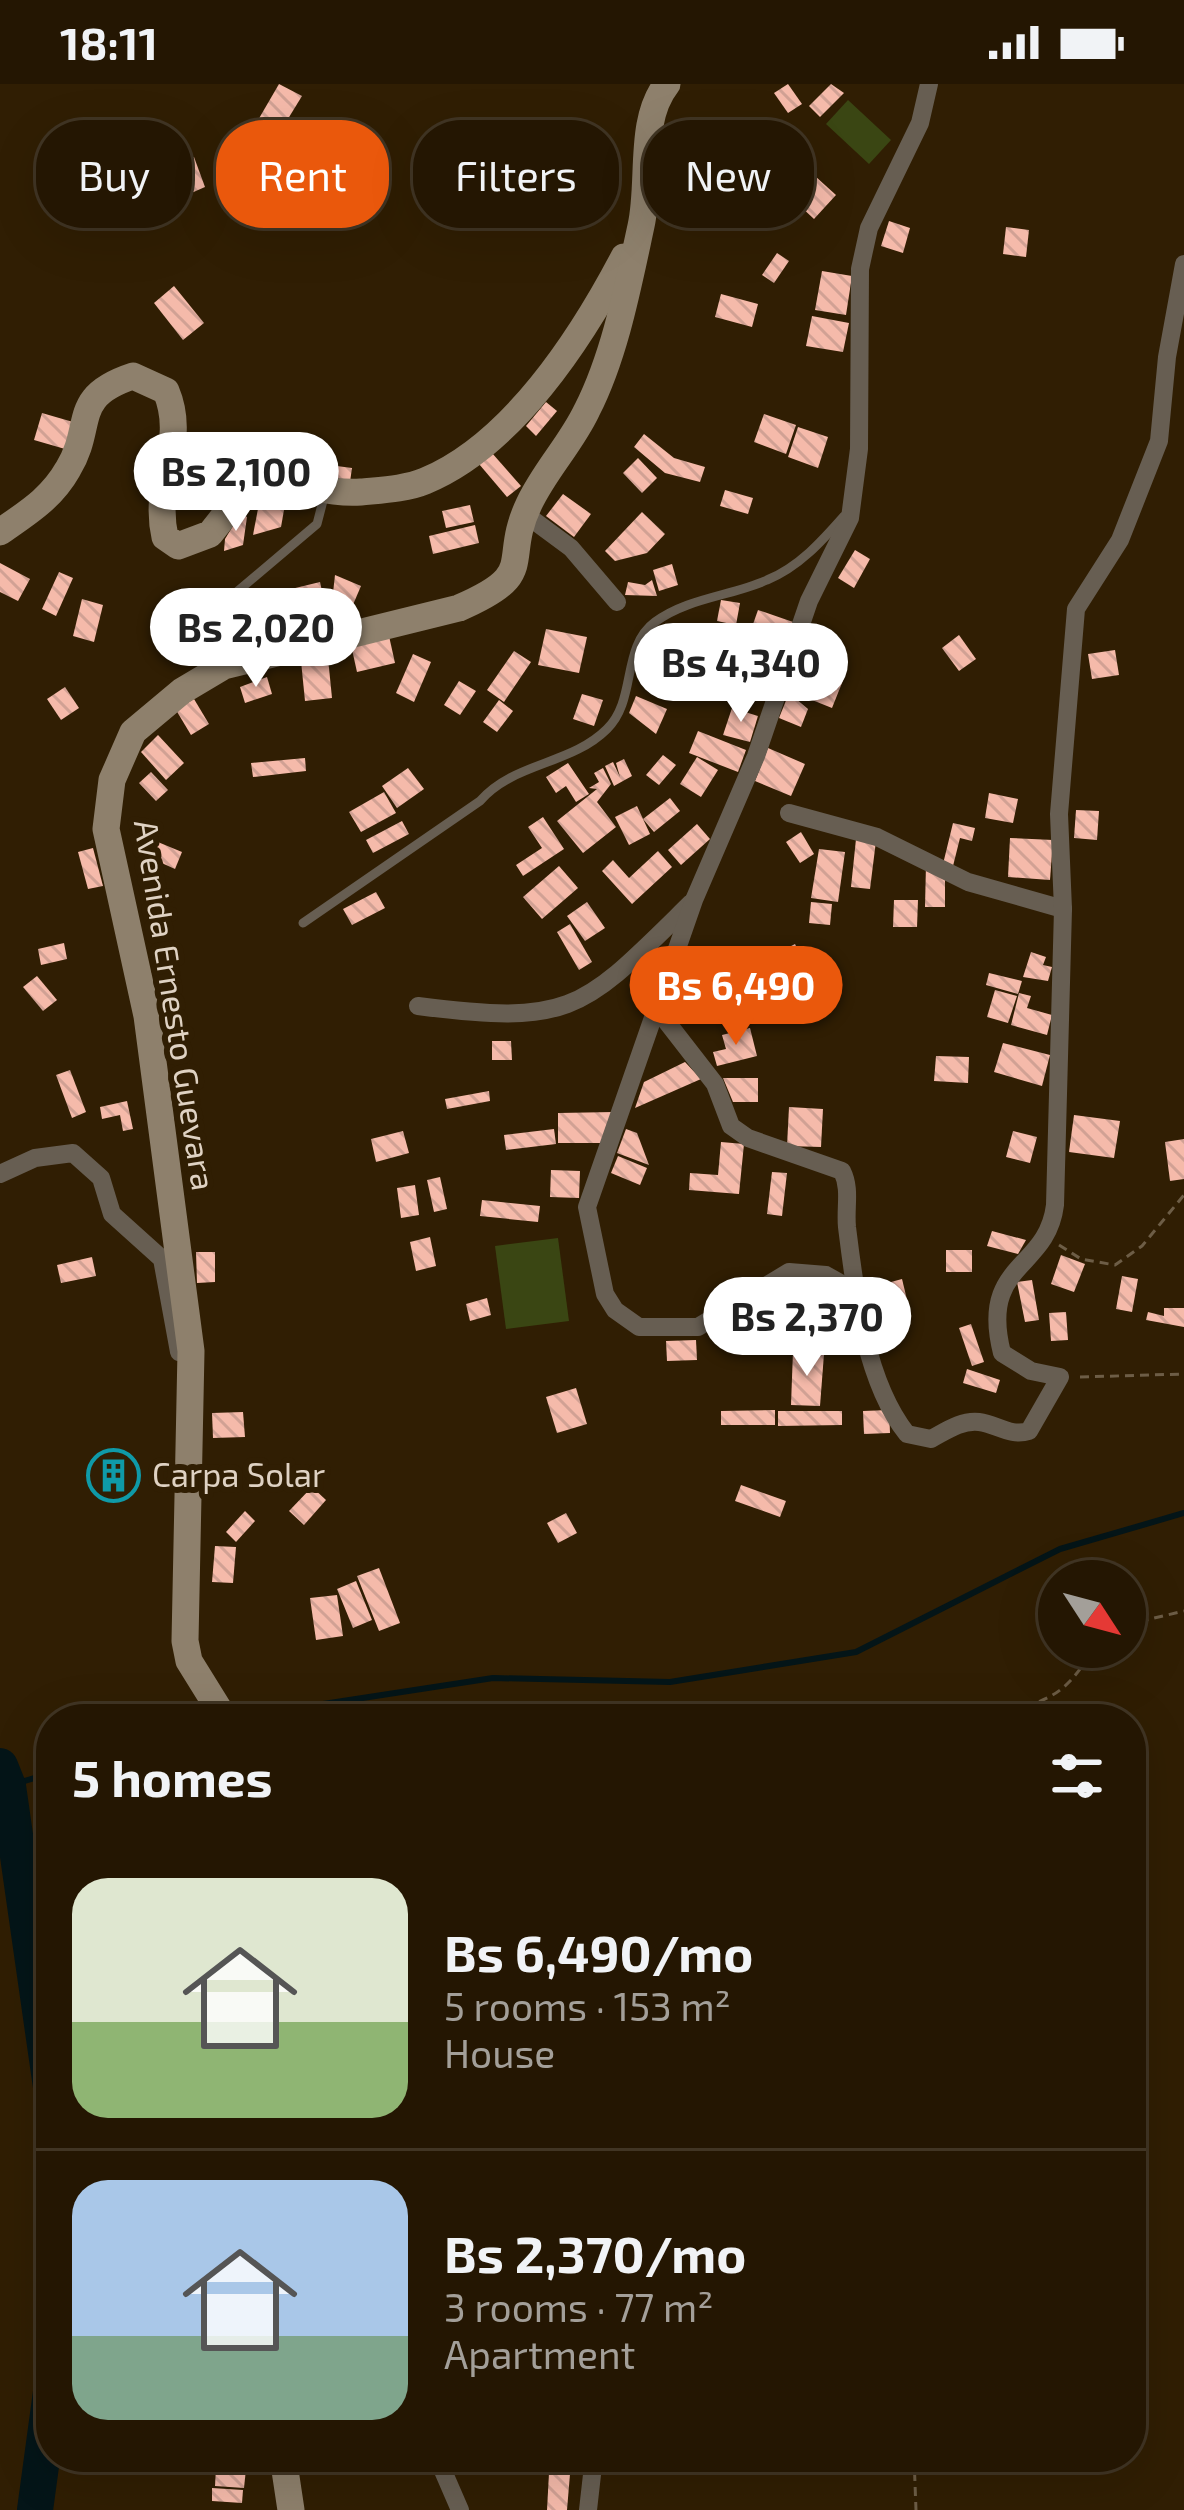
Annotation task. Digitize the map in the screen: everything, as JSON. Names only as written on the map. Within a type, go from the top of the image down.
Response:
[{"type":"main road","name":"Avenida Ernesto Guevara","points":[[216,1704],[189,1661],[185,1641],[192,1394],[147,1016],[106,829],[112,780],[133,732],[182,691],[224,666],[459,608],[491,594],[508,578],[521,555],[525,514],[589,407],[610,350],[642,223],[650,119],[667,84]]},
{"type":"main road","points":[[0,532],[40,505],[71,465],[90,401],[100,390],[133,376],[166,391],[172,406],[172,450],[158,502],[165,537],[178,546],[211,534],[251,482],[270,479],[356,493],[428,481],[480,451],[574,338],[642,223]]},
{"type":"main road","points":[[285,2472],[291,2510]]},
{"type":"street","points":[[856,1292],[826,1275],[789,1272],[698,1327],[639,1327],[614,1310],[605,1294],[587,1207],[694,900],[756,756],[809,601],[852,507],[859,449],[860,269],[869,228],[920,123],[928,84]]},
{"type":"street","points":[[656,1008],[715,1084],[731,1126],[748,1138],[842,1172],[848,1183],[846,1219],[856,1292],[884,1395],[907,1434],[921,1441],[966,1422],[981,1421],[1018,1434],[1029,1431],[1060,1377],[1031,1371],[1002,1353],[994,1320],[999,1294],[1052,1231],[1055,1205],[1063,909],[1059,814],[1076,609],[1120,540],[1160,441],[1166,356],[1184,264]]},
{"type":"street","points":[[525,514],[571,548],[617,602]]},
{"type":"street","points":[[789,813],[877,837],[968,882],[1063,909]]},
{"type":"street","points":[[418,1006],[479,1014],[568,1008],[603,988],[694,900]]},
{"type":"street","points":[[0,1174],[35,1157],[73,1153],[101,1178],[112,1214],[162,1258],[192,1394]]},
{"type":"street","points":[[443,2472],[460,2510]]},
{"type":"street","points":[[588,2510],[592,2472]]},
{"type":"lane","points":[[224,666],[226,601],[317,524],[326,491]]},
{"type":"lane","points":[[303,922],[480,801],[493,787],[525,768],[580,748],[607,729],[623,707],[637,642],[650,626],[672,611],[770,580],[811,553],[852,507]]},
{"type":"path","points":[[1045,1235],[1081,1259],[1115,1265],[1142,1246],[1184,1196]]},
{"type":"path","points":[[1060,1377],[1184,1374]]},
{"type":"path","points":[[1146,1619],[1184,1611]]},
{"type":"path","points":[[1031,1704],[1075,1682],[1083,1668]]},
{"type":"path","points":[[915,2472],[916,2510]]},
{"type":"green space","points":[[848,100],[891,140],[869,164],[826,124]]},
{"type":"green space","points":[[558,1238],[569,1321],[506,1329],[495,1246]]},
{"type":"building","points":[[279,84],[302,96],[287,120],[258,120]]},
{"type":"building","points":[[788,84],[802,104],[788,113],[774,93]]},
{"type":"building","points":[[831,84],[844,93],[820,117],[809,106]]},
{"type":"building","points":[[192,158],[205,187],[192,193]]},
{"type":"building","points":[[814,175],[836,195],[814,219]]},
{"type":"building","points":[[889,221],[910,228],[903,253],[881,246]]},
{"type":"building","points":[[1006,227],[1029,230],[1026,257],[1003,254]]},
{"type":"building","points":[[777,253],[789,261],[774,283],[762,275]]},
{"type":"building","points":[[822,271],[852,276],[846,315],[815,310]]},
{"type":"building","points":[[174,286],[204,323],[183,340],[154,303]]},
{"type":"building","points":[[721,294],[758,304],[752,327],[715,317]]},
{"type":"building","points":[[812,316],[849,323],[843,352],[806,346]]},
{"type":"building","points":[[546,402],[557,411],[536,436],[526,426]]},
{"type":"building","points":[[42,413],[73,422],[65,449],[34,440]]},
{"type":"building","points":[[764,414],[796,425],[786,454],[754,442]]},
{"type":"building","points":[[798,427],[828,437],[818,468],[788,457]]},
{"type":"building","points":[[644,434],[674,458],[705,467],[700,482],[665,473],[634,447]]},
{"type":"building","points":[[492,453],[521,486],[507,497],[479,464]]},
{"type":"building","points":[[230,456],[235,473],[222,489],[206,484]]},
{"type":"building","points":[[638,458],[657,478],[642,493],[623,473]]},
{"type":"building","points":[[314,463],[352,468],[350,482],[312,478]]},
{"type":"building","points":[[262,488],[287,493],[281,527],[253,535]]},
{"type":"building","points":[[725,490],[753,498],[748,514],[720,506]]},
{"type":"building","points":[[563,494],[591,514],[574,537],[546,516]]},
{"type":"building","points":[[470,505],[474,522],[446,528],[442,511]]},
{"type":"building","points":[[642,512],[665,534],[647,553],[615,561],[605,551]]},
{"type":"building","points":[[241,513],[247,517],[243,545],[224,551],[225,539]]},
{"type":"building","points":[[475,525],[479,543],[433,554],[429,536]]},
{"type":"building","points":[[855,550],[870,559],[854,588],[838,578]]},
{"type":"building","points":[[0,563],[30,579],[18,601],[0,592]]},
{"type":"building","points":[[672,564],[678,585],[659,591],[653,570]]},
{"type":"building","points":[[59,572],[73,578],[56,616],[42,609]]},
{"type":"building","points":[[335,575],[361,586],[346,621],[330,620]]},
{"type":"building","points":[[652,580],[657,596],[625,595],[628,582],[645,585]]},
{"type":"building","points":[[320,582],[329,621],[292,630],[283,591]]},
{"type":"building","points":[[82,599],[103,605],[94,642],[73,636]]},
{"type":"building","points":[[721,600],[740,603],[736,625],[717,621]]},
{"type":"building","points":[[270,608],[277,630],[249,640],[241,617]]},
{"type":"building","points":[[758,610],[793,622],[787,638],[752,627]]},
{"type":"building","points":[[186,617],[210,628],[204,641],[180,629]]},
{"type":"building","points":[[720,625],[738,629],[730,661],[712,657]]},
{"type":"building","points":[[546,629],[587,637],[579,673],[538,665]]},
{"type":"building","points":[[184,633],[201,643],[191,661],[174,651]]},
{"type":"building","points":[[959,635],[976,659],[959,671],[942,648]]},
{"type":"building","points":[[389,636],[395,663],[357,672],[351,645]]},
{"type":"building","points":[[747,646],[777,654],[773,671],[742,664]]},
{"type":"building","points":[[1115,650],[1119,675],[1092,679],[1088,654]]},
{"type":"building","points":[[514,651],[531,662],[504,702],[487,690]]},
{"type":"building","points":[[413,654],[431,662],[414,702],[396,693]]},
{"type":"building","points":[[328,658],[332,698],[305,701],[301,661]]},
{"type":"building","points":[[692,660],[711,667],[700,697],[681,691]]},
{"type":"building","points":[[803,662],[844,678],[832,708],[792,692]]},
{"type":"building","points":[[267,677],[272,694],[245,703],[240,687]]},
{"type":"building","points":[[459,681],[476,691],[460,715],[444,705]]},
{"type":"building","points":[[65,687],[79,708],[61,720],[47,699]]},
{"type":"building","points":[[789,693],[808,709],[801,727],[779,718]]},
{"type":"building","points":[[582,694],[603,700],[594,726],[573,719]]},
{"type":"building","points":[[636,696],[667,709],[656,734],[629,713]]},
{"type":"building","points":[[194,699],[209,724],[191,735],[176,710]]},
{"type":"building","points":[[499,700],[513,711],[497,732],[483,722]]},
{"type":"building","points":[[732,708],[758,716],[750,742],[723,735]]},
{"type":"building","points":[[698,731],[746,750],[738,772],[689,753]]},
{"type":"building","points":[[158,735],[184,763],[166,780],[141,752]]},
{"type":"building","points":[[768,748],[805,764],[791,796],[755,781]]},
{"type":"building","points":[[663,755],[676,765],[659,785],[646,775]]},
{"type":"building","points":[[697,757],[718,770],[701,797],[680,784]]},
{"type":"building","points":[[305,758],[306,771],[253,777],[251,763]]},
{"type":"building","points":[[624,759],[632,776],[614,786],[605,766],[613,762],[620,777],[616,763]]},
{"type":"building","points":[[568,763],[589,794],[576,802],[566,786],[556,793],[546,777]]},
{"type":"building","points":[[408,768],[424,789],[397,808],[382,786]]},
{"type":"building","points":[[603,768],[611,784],[597,802],[616,827],[583,853],[557,821],[597,789],[589,788],[599,782],[594,773]]},
{"type":"building","points":[[151,772],[168,790],[156,801],[139,783]]},
{"type":"building","points":[[384,792],[396,813],[361,832],[349,812]]},
{"type":"building","points":[[989,793],[1018,799],[1013,823],[985,818]]},
{"type":"building","points":[[670,798],[680,811],[654,832],[643,819]]},
{"type":"building","points":[[637,806],[650,834],[629,845],[615,817]]},
{"type":"building","points":[[1076,810],[1099,811],[1097,840],[1074,838]]},
{"type":"building","points":[[543,817],[564,849],[523,876],[516,865],[542,848],[528,827]]},
{"type":"building","points":[[402,821],[409,834],[373,853],[366,840]]},
{"type":"building","points":[[953,823],[975,828],[972,841],[960,838],[953,866],[943,864]]},
{"type":"building","points":[[697,824],[710,839],[681,865],[668,850]]},
{"type":"building","points":[[801,832],[814,854],[800,863],[786,842]]},
{"type":"building","points":[[1010,838],[1053,840],[1050,880],[1008,877]]},
{"type":"building","points":[[856,839],[876,841],[870,889],[851,887]]},
{"type":"building","points":[[153,840],[182,852],[175,869],[146,856]]},
{"type":"building","points":[[93,848],[103,886],[88,889],[78,852]]},
{"type":"building","points":[[819,849],[845,852],[838,902],[811,898]]},
{"type":"building","points":[[658,851],[672,867],[632,904],[602,871],[613,860],[629,878]]},
{"type":"building","points":[[926,864],[945,874],[945,907],[925,907]]},
{"type":"building","points":[[559,866],[578,888],[542,919],[523,897]]},
{"type":"building","points":[[376,892],[385,908],[352,925],[343,909]]},
{"type":"building","points":[[894,900],[918,900],[917,927],[893,927]]},
{"type":"building","points":[[587,902],[605,928],[585,941],[567,916]]},
{"type":"building","points":[[811,902],[832,904],[830,925],[809,923]]},
{"type":"building","points":[[570,924],[592,962],[579,970],[557,932]]},
{"type":"building","points":[[64,943],[67,959],[41,965],[38,949]]},
{"type":"building","points":[[795,944],[804,963],[775,977],[766,959]]},
{"type":"building","points":[[757,947],[775,982],[758,984],[742,954]]},
{"type":"building","points":[[1031,952],[1046,957],[1043,965],[1052,967],[1048,981],[1023,977]]},
{"type":"building","points":[[743,959],[749,985],[701,997],[695,971]]},
{"type":"building","points":[[989,973],[1022,981],[1018,994],[986,985]]},
{"type":"building","points":[[37,976],[57,1000],[43,1011],[23,987]]},
{"type":"building","points":[[995,990],[1017,996],[1008,1023],[987,1017]]},
{"type":"building","points":[[1019,993],[1031,996],[1027,1008],[1052,1015],[1047,1035],[1011,1025]]},
{"type":"building","points":[[750,1028],[757,1056],[717,1066],[713,1052],[726,1049],[722,1035]]},
{"type":"building","points":[[492,1041],[511,1041],[512,1060],[492,1060]]},
{"type":"building","points":[[1003,1043],[1050,1055],[1042,1086],[994,1072]]},
{"type":"building","points":[[936,1056],[969,1057],[968,1083],[934,1081]]},
{"type":"building","points":[[685,1062],[701,1079],[635,1108],[644,1082]]},
{"type":"building","points":[[70,1070],[86,1112],[72,1118],[56,1075]]},
{"type":"building","points":[[723,1078],[758,1078],[758,1102],[733,1102]]},
{"type":"building","points":[[489,1091],[490,1101],[447,1109],[445,1099]]},
{"type":"building","points":[[127,1101],[133,1129],[123,1131],[120,1115],[102,1119],[100,1107]]},
{"type":"building","points":[[789,1107],[823,1109],[821,1147],[787,1146]]},
{"type":"building","points":[[614,1112],[601,1143],[558,1143],[558,1113]]},
{"type":"building","points":[[1074,1115],[1120,1121],[1114,1158],[1069,1152]]},
{"type":"building","points":[[554,1129],[556,1144],[506,1150],[504,1135]]},
{"type":"building","points":[[626,1129],[637,1133],[649,1165],[617,1153]]},
{"type":"building","points":[[403,1131],[409,1153],[376,1162],[371,1139]]},
{"type":"building","points":[[1013,1131],[1037,1137],[1030,1163],[1006,1157]]},
{"type":"building","points":[[1184,1139],[1184,1179],[1170,1181],[1165,1142]]},
{"type":"building","points":[[721,1142],[744,1144],[739,1194],[689,1190],[690,1173],[718,1175]]},
{"type":"building","points":[[618,1156],[647,1168],[640,1185],[611,1173]]},
{"type":"building","points":[[551,1170],[580,1171],[579,1198],[550,1197]]},
{"type":"building","points":[[772,1172],[787,1173],[782,1216],[767,1214]]},
{"type":"building","points":[[440,1177],[447,1209],[434,1212],[427,1180]]},
{"type":"building","points":[[415,1185],[419,1215],[401,1218],[397,1188]]},
{"type":"building","points":[[482,1200],[540,1206],[538,1222],[480,1216]]},
{"type":"building","points":[[992,1231],[1026,1240],[1018,1254],[987,1246]]},
{"type":"building","points":[[430,1237],[436,1266],[416,1271],[410,1242]]},
{"type":"building","points":[[946,1250],[972,1250],[972,1272],[946,1272]]},
{"type":"building","points":[[196,1252],[215,1252],[215,1282],[197,1283]]},
{"type":"building","points":[[1061,1255],[1085,1264],[1074,1292],[1051,1284]]},
{"type":"building","points":[[92,1257],[96,1276],[61,1283],[57,1265]]},
{"type":"building","points":[[1122,1276],[1138,1279],[1132,1312],[1116,1309]]},
{"type":"building","points":[[902,1279],[910,1312],[877,1320],[869,1288]]},
{"type":"building","points":[[1032,1280],[1039,1320],[1025,1322],[1017,1282]]},
{"type":"building","points":[[487,1298],[491,1315],[470,1321],[466,1304]]},
{"type":"building","points":[[1164,1308],[1184,1308],[1184,1327],[1146,1320],[1148,1312],[1164,1316]]},
{"type":"building","points":[[1066,1312],[1068,1340],[1051,1341],[1049,1313]]},
{"type":"building","points":[[971,1324],[984,1362],[972,1366],[959,1328]]},
{"type":"building","points":[[696,1340],[697,1360],[667,1361],[666,1341]]},
{"type":"building","points":[[793,1351],[824,1354],[820,1406],[791,1405]]},
{"type":"building","points":[[967,1369],[1000,1380],[996,1393],[963,1383]]},
{"type":"building","points":[[576,1388],[587,1424],[557,1433],[546,1397]]},
{"type":"building","points":[[775,1410],[775,1425],[721,1425],[721,1411]]},
{"type":"building","points":[[889,1410],[890,1433],[864,1434],[863,1411]]},
{"type":"building","points":[[778,1411],[842,1411],[842,1425],[778,1426]]},
{"type":"building","points":[[243,1412],[245,1437],[213,1438],[212,1413]]},
{"type":"building","name":"Carpa Solar","points":[[97,1463],[131,1465],[130,1486],[96,1484]]},
{"type":"building","points":[[741,1485],[786,1501],[780,1517],[735,1501]]},
{"type":"building","points":[[312,1487],[326,1500],[304,1525],[289,1511]]},
{"type":"building","points":[[245,1511],[255,1521],[236,1542],[226,1532]]},
{"type":"building","points":[[566,1513],[577,1533],[558,1543],[547,1523]]},
{"type":"building","points":[[215,1546],[236,1547],[233,1583],[212,1582]]},
{"type":"building","points":[[379,1568],[400,1623],[379,1631],[357,1576]]},
{"type":"building","points":[[356,1581],[372,1620],[353,1628],[337,1589]]},
{"type":"building","points":[[337,1595],[343,1636],[316,1640],[310,1598]]},
{"type":"building","points":[[216,2472],[246,2472],[244,2488],[215,2486]]},
{"type":"building","points":[[549,2473],[570,2474],[567,2510],[547,2510]]},
{"type":"building","points":[[212,2488],[243,2490],[242,2503],[212,2501]]},
{"type":"waterway","points":[[323,1704],[493,1678],[670,1682],[856,1652],[1060,1549],[1184,1513]]},
{"type":"waterway","points":[[0,1766],[8,1786],[36,1982]]},
{"type":"waterway","points":[[8,1786],[36,1778]]},
{"type":"waterway","points":[[35,2510],[40,2472]]},
{"type":"place","name":"Carpa Solar","points":[[113,1475]]}]
